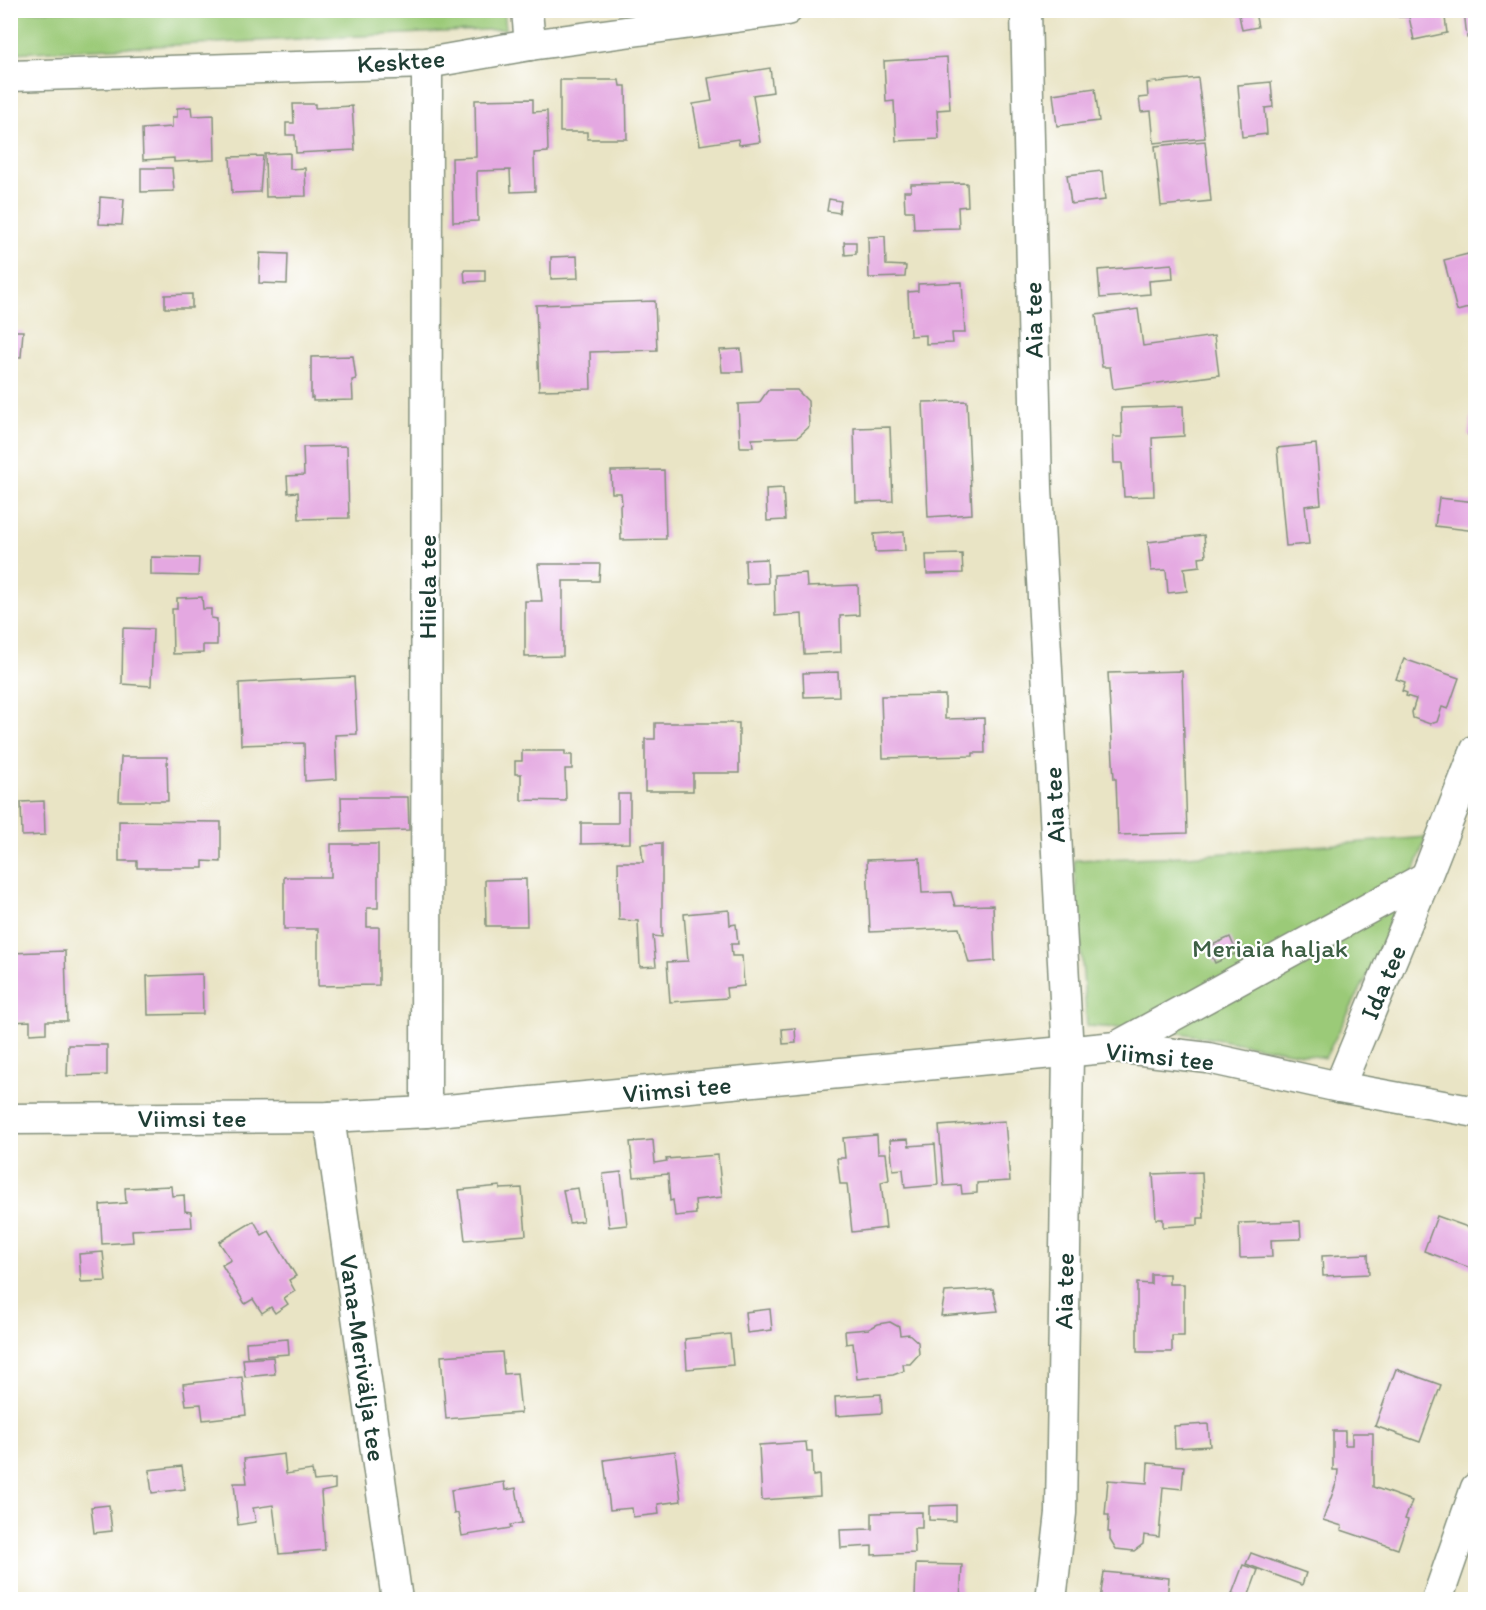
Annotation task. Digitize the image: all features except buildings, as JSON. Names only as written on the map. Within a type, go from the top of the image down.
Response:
[{"type":"street","points":[[527,10],[530,45]]},
{"type":"street","name":"Kesktee","points":[[10,76],[427,63],[530,45],[788,10]]},
{"type":"street","name":"Aia tee","points":[[1026,10],[1036,488],[1068,1053],[1061,1513],[1052,1599]]},
{"type":"street","name":"Hiiela tee","points":[[426,1112],[427,63]]},
{"type":"street","name":"Ida tee","points":[[1339,1087],[1426,878],[1476,750]]},
{"type":"street","name":"Ida tee","points":[[1116,1047],[1426,878]]},
{"type":"street","name":"Viimsi tee","points":[[10,1119],[329,1117],[426,1112],[1116,1047],[1208,1058],[1339,1087],[1476,1112]]},
{"type":"street","name":"Vana-Merivälja tee","points":[[329,1117],[397,1599]]},
{"type":"street","points":[[1437,1599],[1476,1488]]},
{"type":"green space","points":[[504,10],[506,29],[11,53],[11,11]]},
{"type":"green space","name":"Meriaia haljak","points":[[1426,837],[1401,911],[1325,1058],[1168,1031],[1087,1026],[1074,860],[1187,856]]}]
